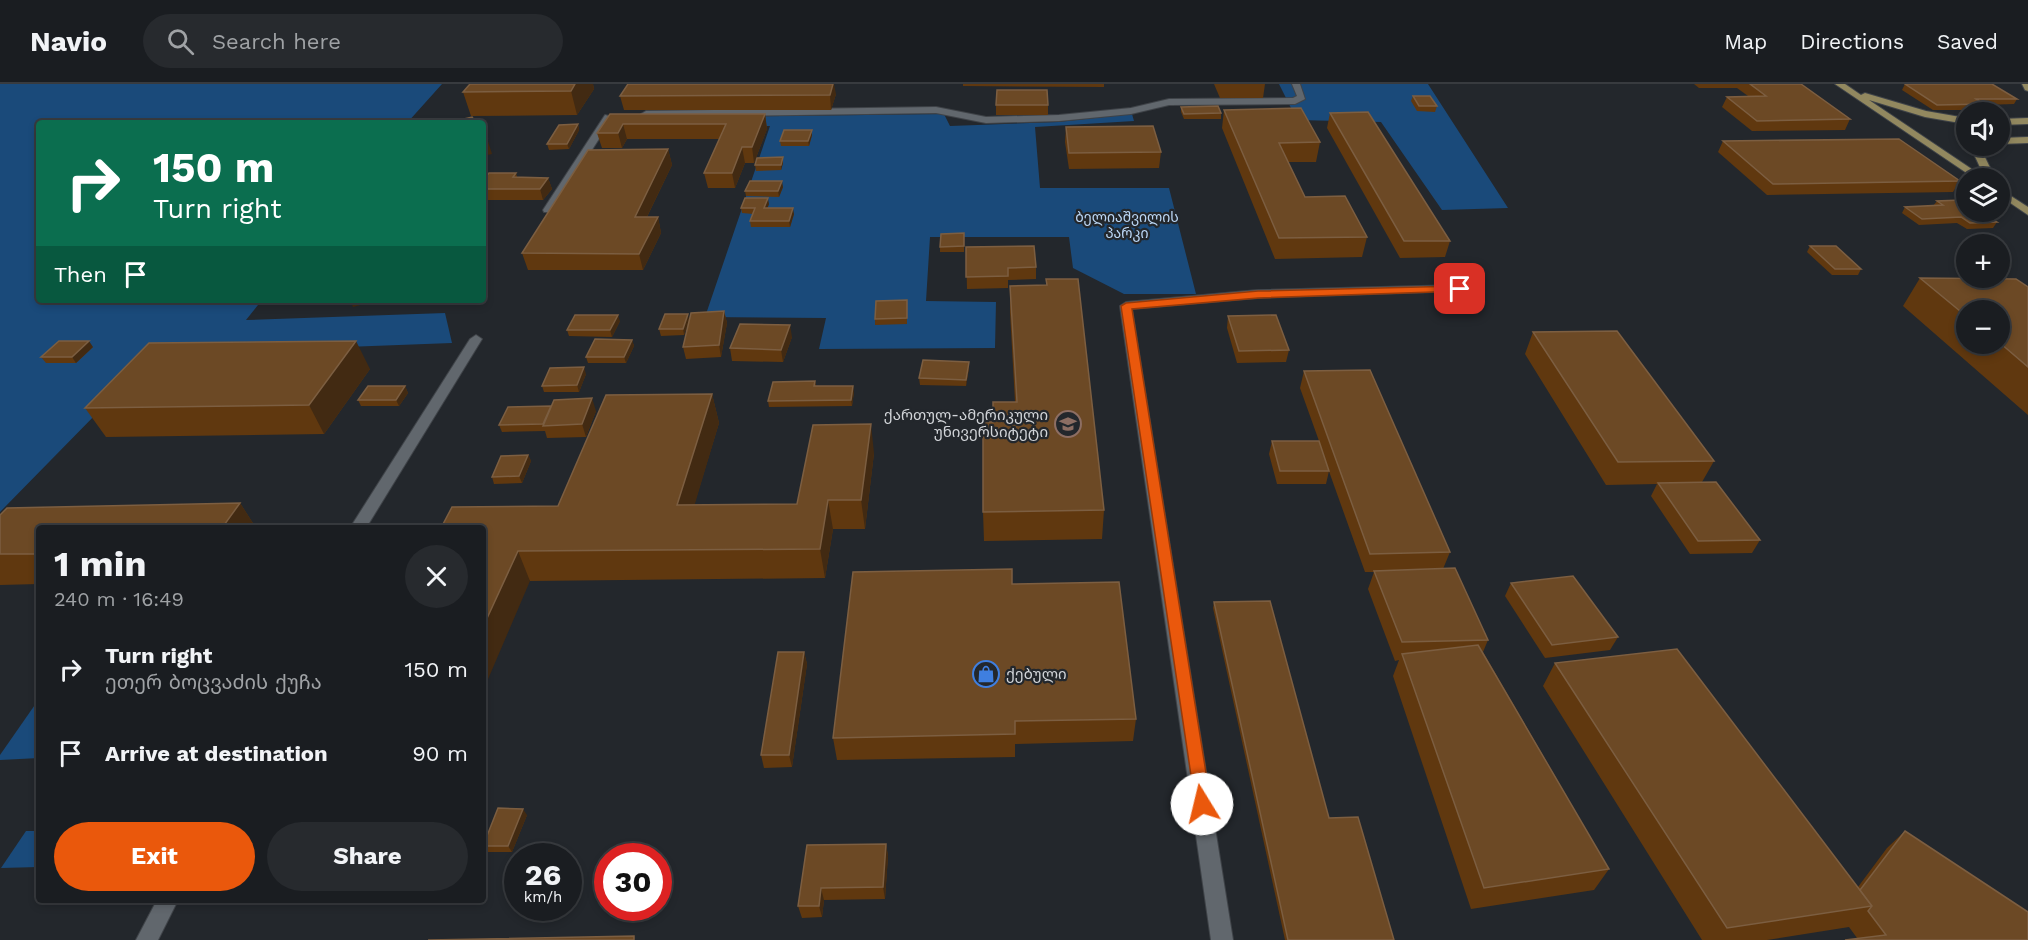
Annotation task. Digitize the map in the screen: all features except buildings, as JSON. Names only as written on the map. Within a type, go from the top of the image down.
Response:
[{"type":"main road","points":[[1839,84],[1965,168]]},
{"type":"main road","points":[[1850,92],[1925,114],[1956,119]]},
{"type":"main road","points":[[2010,122],[2028,121]]},
{"type":"main road","points":[[2010,141],[2028,140]]},
{"type":"main road","points":[[2010,199],[2028,212]]},
{"type":"street","points":[[633,114],[936,110],[976,120],[1059,118],[1131,111],[1169,102],[1295,101],[1302,97],[1296,84]]},
{"type":"street","points":[[548,210],[610,115],[621,115]]},
{"type":"street","points":[[1222,940],[1126,306],[1258,294],[1460,289]]},
{"type":"street","points":[[360,525],[476,339]]},
{"type":"street","points":[[147,940],[166,903]]},
{"type":"green space","points":[[0,84],[442,84],[410,120],[36,120],[36,303],[260,303],[246,320],[445,313],[452,343],[266,350],[151,358],[0,512]]},
{"type":"green space","points":[[1279,84],[1428,84],[1508,208],[1442,210],[1381,122],[1297,120]]},
{"type":"green space","name":"ბელიაშვილის პარკი","points":[[944,114],[950,126],[1058,122],[1132,114],[1134,121],[1035,127],[1040,188],[1169,188],[1196,294],[1124,294],[1073,268],[1069,237],[930,237],[926,301],[996,302],[995,348],[819,349],[826,318],[705,317],[770,126],[613,127],[617,118]]},
{"type":"green space","points":[[36,703],[36,758],[0,760],[0,755]]},
{"type":"green space","points":[[26,831],[36,831],[36,867],[1,868]]},
{"type":"place","name":"ქართულ-ამერიკული უნივერსიტეტი","points":[[1068,424]]},
{"type":"place","name":"ქებული","points":[[986,674]]},
{"type":"route","points":[[1202,804],[1126,306],[1258,294],[1460,289]]}]
